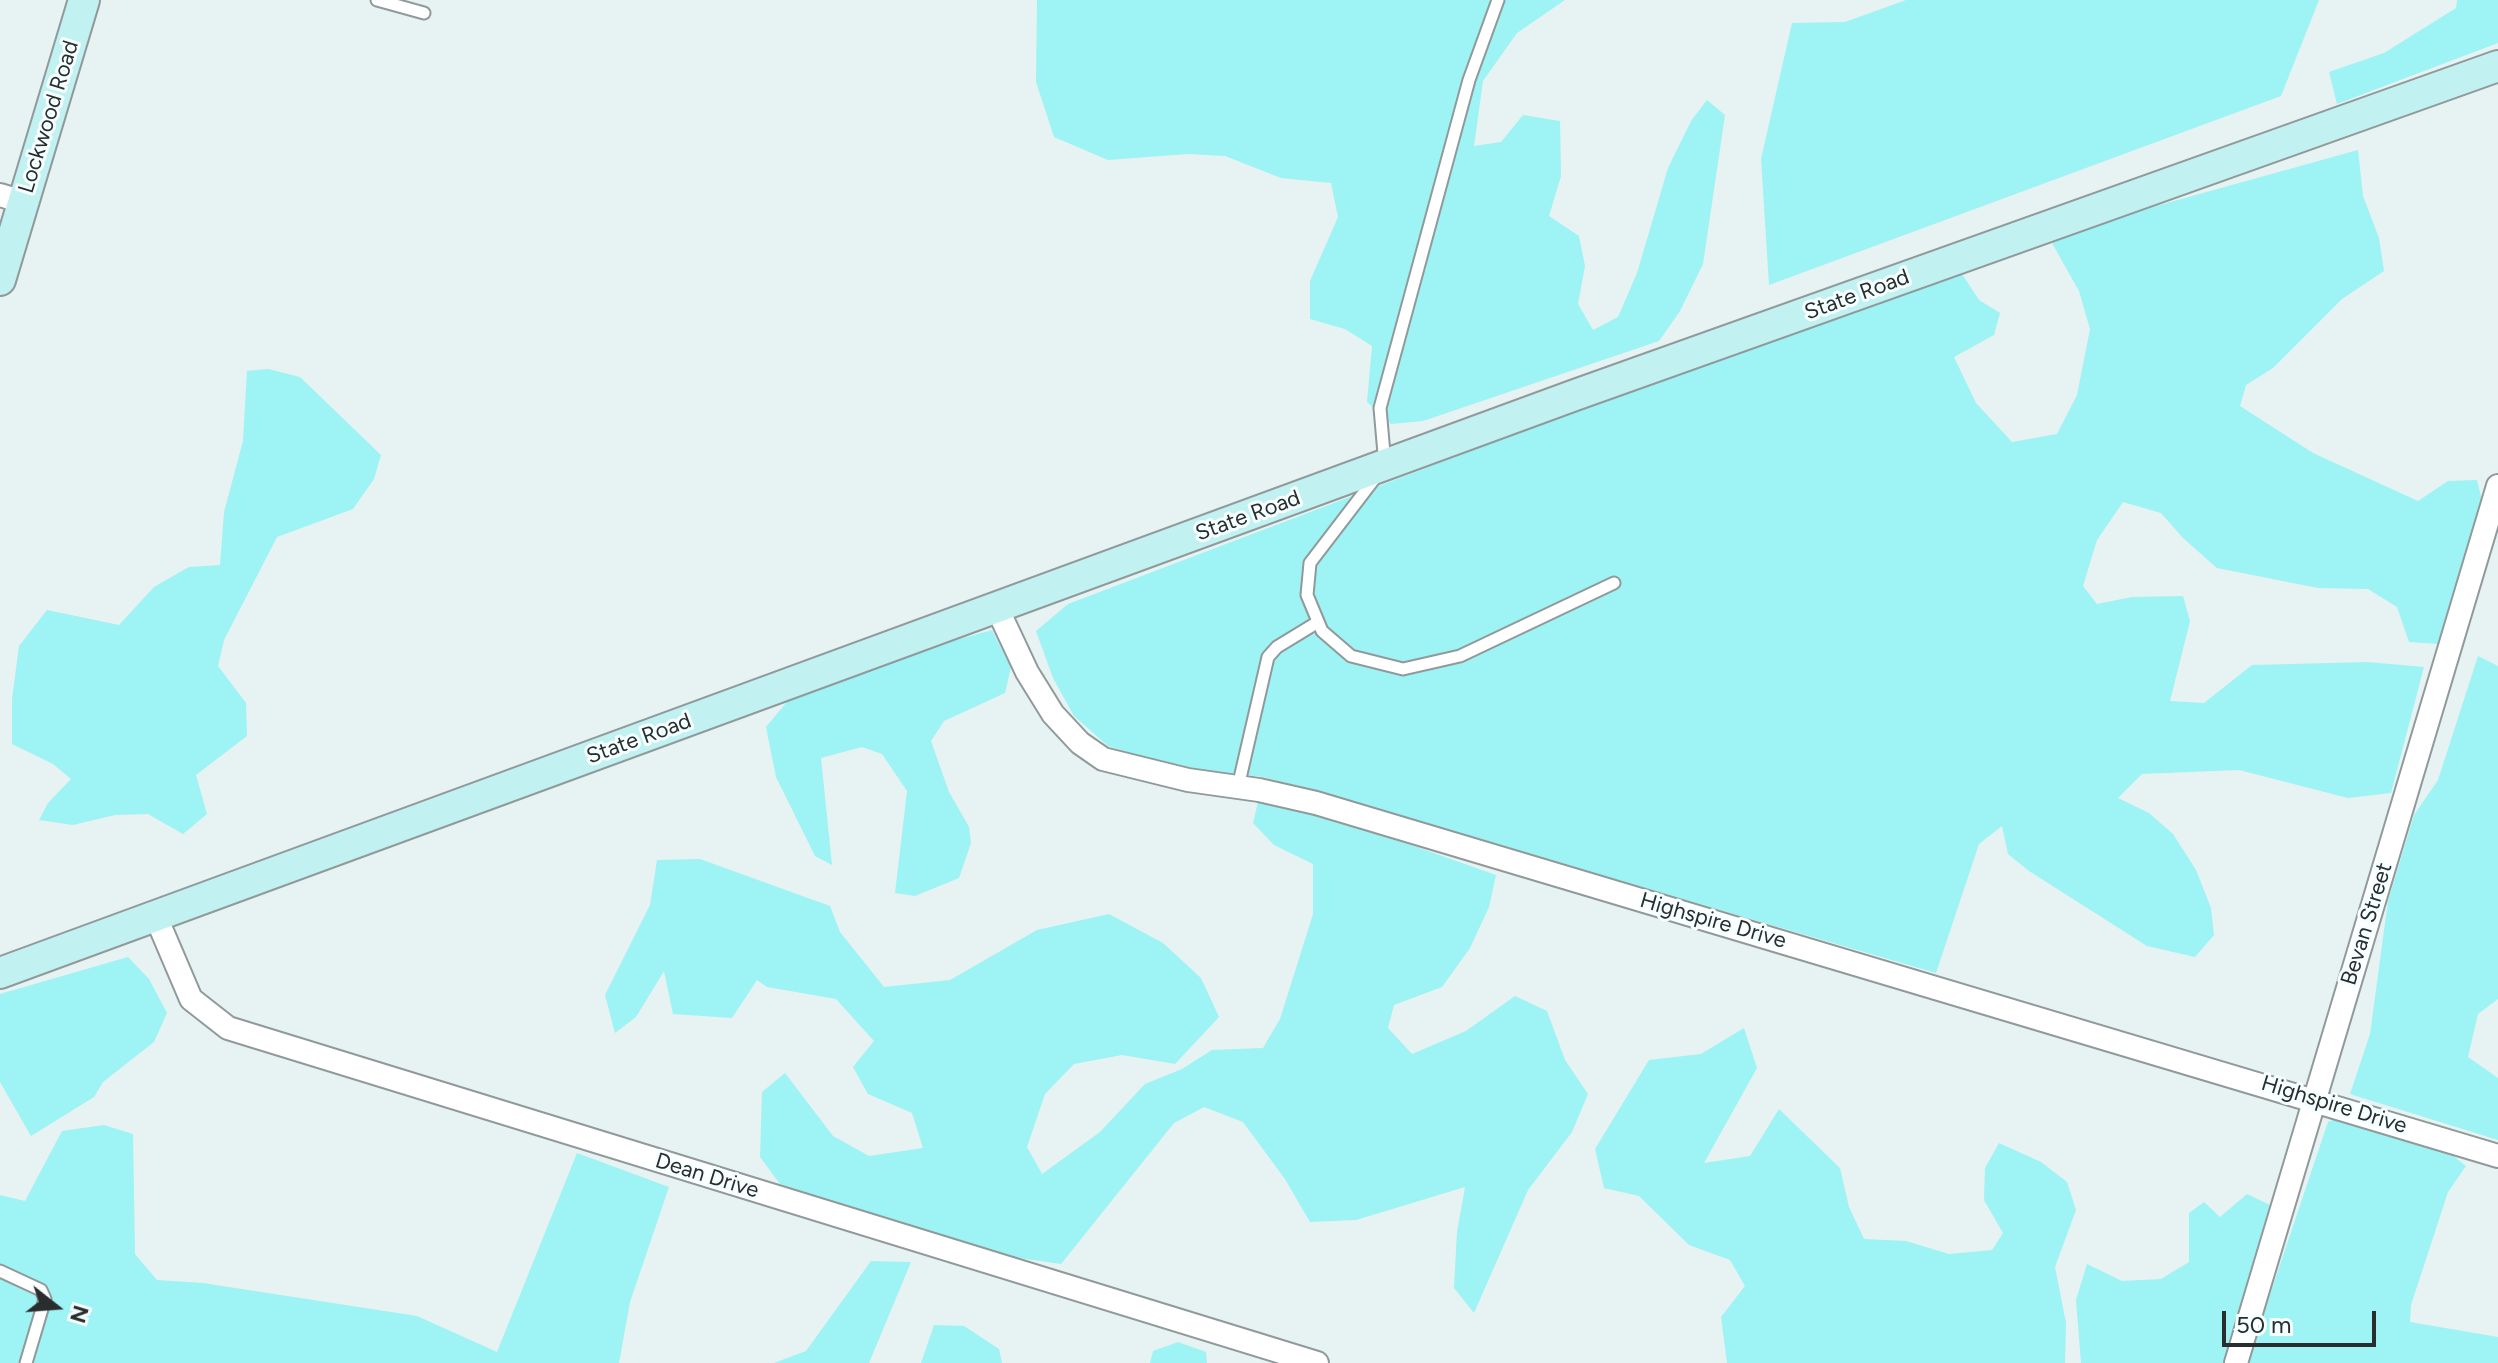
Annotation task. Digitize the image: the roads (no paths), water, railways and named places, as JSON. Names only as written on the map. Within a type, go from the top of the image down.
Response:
[{"type":"street","name":"Lockwood Road","points":[[0,280],[12,198],[84,0]]},
{"type":"street","name":"State Road","points":[[0,973],[1385,465],[2498,66]]},
{"type":"street","name":"Bevan Street","points":[[2236,1363],[2498,486]]},
{"type":"street","name":"Highspire Drive","points":[[997,608],[1027,672],[1053,714],[1091,752],[1103,759],[1188,780],[1316,803],[2498,1156]]},
{"type":"street","name":"Dean Drive","points":[[156,917],[191,999],[228,1028],[1317,1363]]},
{"type":"lane","points":[[377,0],[424,13]]},
{"type":"lane","points":[[1498,0],[1469,80],[1380,408],[1385,465],[1310,563],[1307,595],[1322,631],[1351,656],[1403,669],[1460,656],[1614,583]]},
{"type":"lane","points":[[1238,787],[1268,657],[1277,647],[1318,622]]},
{"type":"lane","points":[[0,1271],[41,1290],[45,1299],[26,1363]]}]
